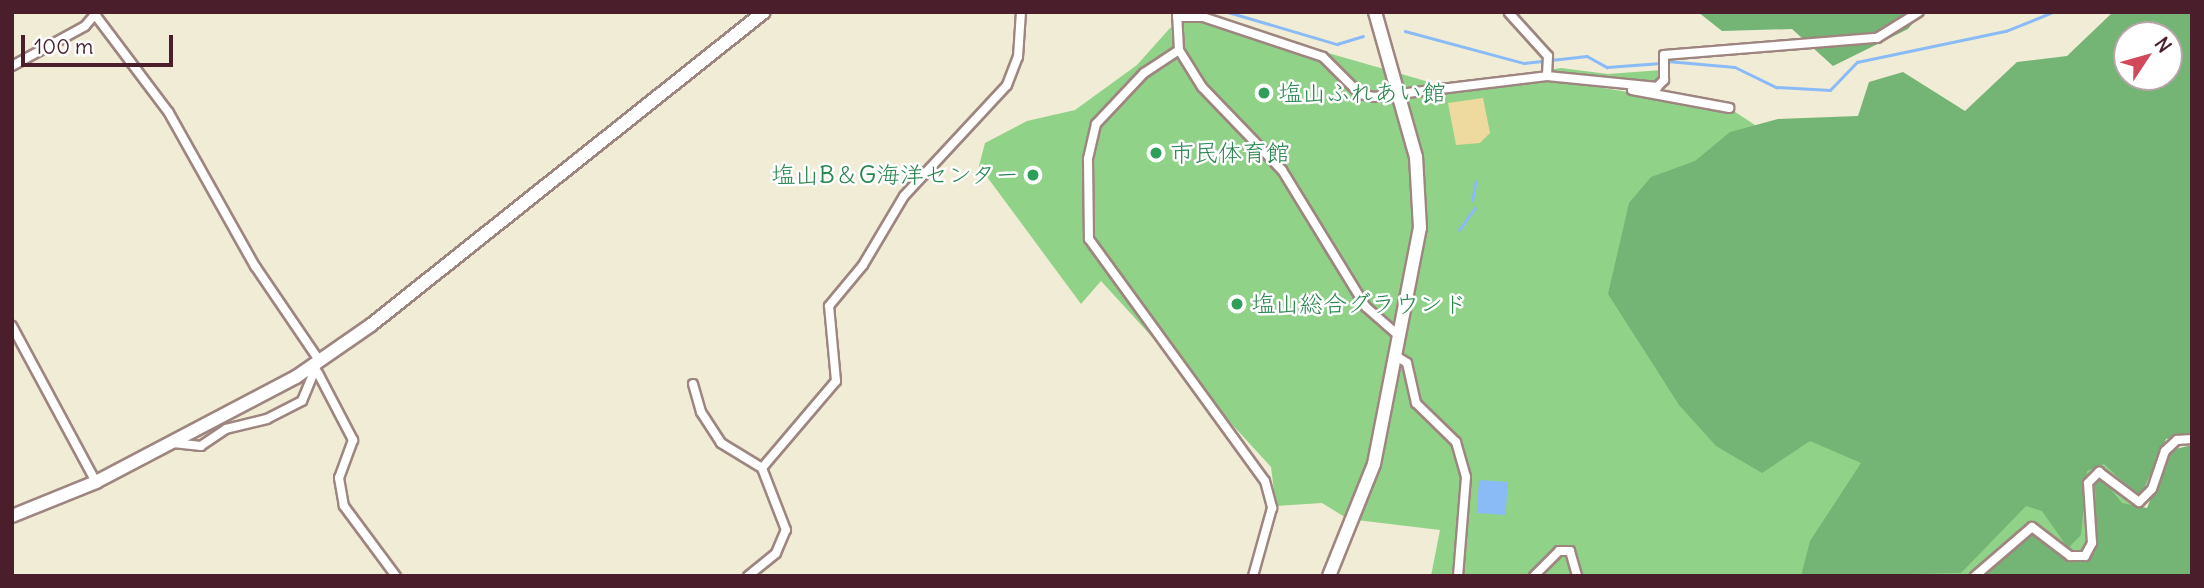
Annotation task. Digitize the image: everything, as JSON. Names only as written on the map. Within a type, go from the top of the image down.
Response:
[{"type":"street","points":[[12,516],[96,482],[318,367],[764,12]]},
{"type":"street","points":[[762,468],[836,381],[829,306],[863,265],[904,196],[1007,85],[1018,57],[1021,12]]},
{"type":"street","points":[[1329,576],[1366,489],[1396,356],[1420,210],[1416,157],[1376,12]]},
{"type":"street","points":[[1612,87],[1657,87],[1664,80],[1661,66],[1677,52],[1877,38],[1919,12]]},
{"type":"street","points":[[12,66],[95,13],[169,113],[255,266],[318,367],[353,440],[339,478],[344,506],[396,576]]},
{"type":"street","points":[[1509,13],[1548,56],[1547,73]]},
{"type":"street","points":[[1399,336],[1366,307],[1282,170],[1202,87],[1179,50],[1177,14],[1203,16],[1323,57],[1360,94],[1399,90],[1447,91],[1547,73],[1729,108]]},
{"type":"street","points":[[1179,50],[1144,74],[1096,124],[1087,159],[1090,239],[1265,481],[1272,508],[1253,576]]},
{"type":"street","points":[[12,327],[96,482]]},
{"type":"street","points":[[1396,356],[1407,363],[1416,403],[1456,442],[1466,477],[1458,576]]},
{"type":"street","points":[[170,443],[201,446],[226,429],[267,419],[302,401],[318,367]]},
{"type":"street","points":[[693,384],[701,412],[721,443],[762,468],[786,530],[776,553],[748,576]]},
{"type":"street","points":[[1975,576],[2032,527],[2070,556],[2085,556],[2092,543],[2088,483],[2099,472],[2139,502],[2152,489],[2165,450],[2177,440],[2192,439]]},
{"type":"street","points":[[1534,576],[1559,551],[1570,551],[1577,576]]},
{"type":"green space","points":[[1698,12],[1922,12],[1908,29],[1833,66],[1792,29],[1722,31]]},
{"type":"green space","points":[[2113,12],[2192,12],[2192,434],[2166,439],[2140,498],[2104,464],[2087,471],[2081,535],[2068,548],[2042,511],[2026,506],[1961,573],[1801,576],[1810,541],[1861,463],[1810,441],[1762,473],[1716,446],[1679,405],[1608,294],[1629,203],[1651,177],[1695,161],[1730,132],[1778,119],[1858,116],[1869,82],[1903,72],[1965,111],[2017,62],[2067,56]]},
{"type":"green space","points":[[1203,17],[1436,84],[1553,80],[1729,108],[1886,210],[2112,431],[2134,503],[2060,576],[1431,576],[1440,530],[1348,519],[1322,503],[1276,506],[1271,467],[1101,281],[1081,304],[979,166],[985,143],[1027,121],[1075,110],[1137,65],[1170,28]]},
{"type":"green space","points":[[1561,68],[1608,74],[1662,70],[1664,80],[1657,87],[1548,78],[1549,70]]},
{"type":"green space","points":[[2192,445],[2192,576],[1984,576],[2028,531],[2036,531],[2067,562],[2087,558],[2096,541],[2095,479],[2102,479],[2122,503],[2147,508],[2171,450]]},
{"type":"sand","points":[[1483,98],[1490,133],[1480,143],[1456,145],[1448,103]]},
{"type":"water","points":[[1479,480],[1508,482],[1506,515],[1477,513]]},
{"type":"waterway","points":[[1228,12],[1337,44],[1363,36]]},
{"type":"waterway","points":[[1667,61],[1735,67],[1776,87],[1830,90],[1857,62],[2006,31],[2053,12]]},
{"type":"waterway","points":[[1405,31],[1524,63],[1587,56],[1607,67],[1661,63]]},
{"type":"waterway","points":[[1472,201],[1476,181]]},
{"type":"waterway","points":[[1459,230],[1475,208]]},
{"type":"place","name":"塩山ふれあい館","points":[[1264,93]]},
{"type":"place","name":"市民体育館","points":[[1156,153]]},
{"type":"place","name":"塩山B＆G海洋センター","points":[[1033,175]]},
{"type":"place","name":"塩山総合グラウンド","points":[[1237,304]]}]
